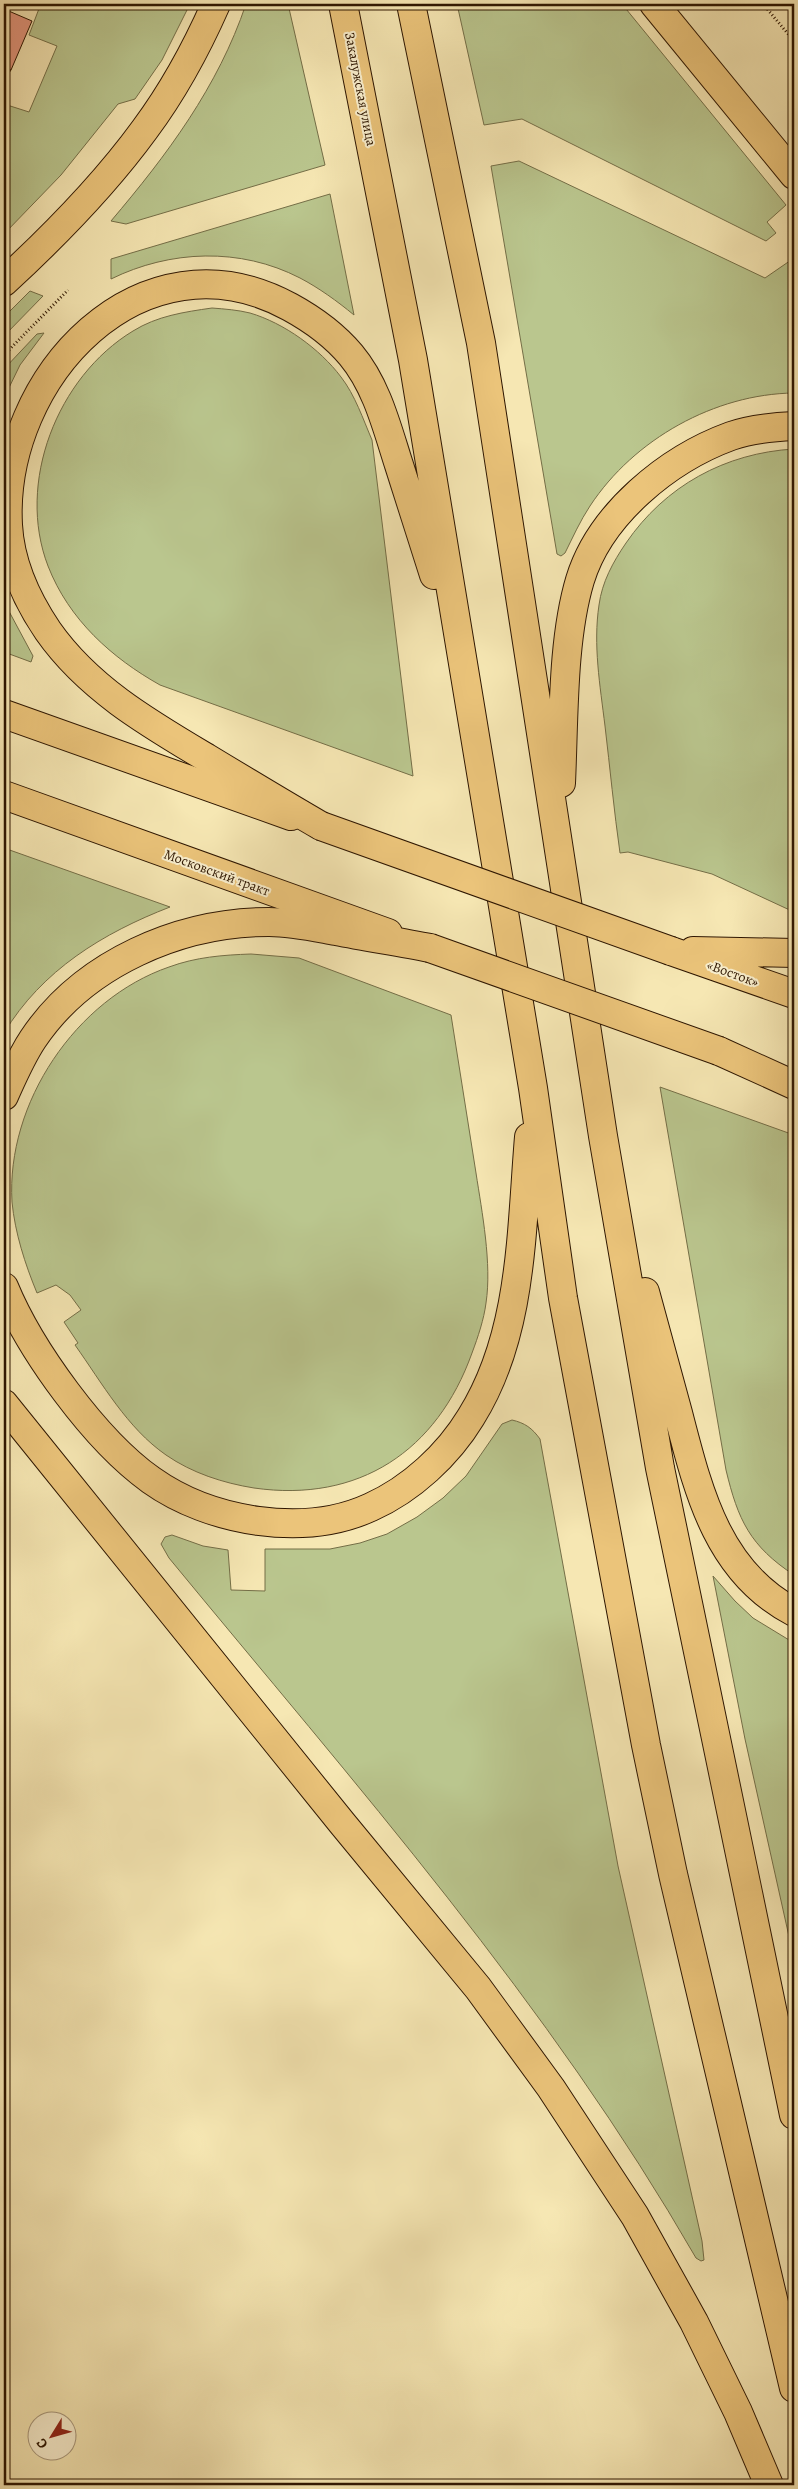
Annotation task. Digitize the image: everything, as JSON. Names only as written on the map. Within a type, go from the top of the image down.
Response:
[{"type":"main road","points":[[4,282],[76,209],[145,129],[200,39],[216,4]]},
{"type":"main road","name":"Закалужская улица","points":[[343,4],[413,360],[462,661]]},
{"type":"main road","points":[[411,4],[481,343],[603,1136],[660,1468],[794,2115]]},
{"type":"main road","points":[[654,4],[794,175]]},
{"type":"main road","points":[[321,826],[147,722],[97,684],[48,631],[33,607],[12,554],[8,526],[8,490],[13,459],[22,428],[33,404],[60,359],[83,335],[108,315],[131,302],[154,293],[181,286],[212,285],[252,290],[274,298],[303,314],[351,356],[365,376],[380,408],[462,661],[533,1088],[563,1298],[646,1744],[674,1874],[794,2388]]},
{"type":"main road","points":[[558,837],[572,613],[580,578],[596,545],[616,517],[639,492],[666,469],[694,452],[732,436],[768,428],[794,426]]},
{"type":"main road","points":[[4,714],[321,826]]},
{"type":"main road","name":"Московский тракт","points":[[4,796],[430,948]]},
{"type":"main road","name":"«Восток»","points":[[321,826],[794,994]]},
{"type":"main road","points":[[4,1096],[17,1066],[34,1038],[56,1011],[114,964],[173,937],[226,925],[269,922],[297,924],[430,948],[794,1077]]},
{"type":"main road","points":[[672,951],[794,952]]},
{"type":"main road","points":[[719,1050],[794,1085]]},
{"type":"main road","points":[[4,1287],[29,1334],[55,1375],[103,1436],[149,1479],[170,1492],[196,1505],[221,1514],[250,1520],[282,1522],[341,1516],[370,1508],[396,1493],[416,1478],[449,1447],[470,1418],[493,1370],[517,1290],[533,1088]]},
{"type":"main road","points":[[603,1136],[695,1477],[708,1514],[724,1546],[746,1574],[772,1598],[794,1612]]},
{"type":"main road","points":[[4,1404],[342,1823],[478,1988],[551,2088],[635,2216],[694,2322],[738,2412],[769,2485]]},
{"type":"path","points":[[763,4],[794,41]]},
{"type":"path","points":[[4,355],[68,290]]},
{"type":"green space","points":[[36,4],[190,4],[162,60],[135,99],[118,104],[61,175],[4,234],[4,104],[29,112],[57,46],[29,35],[40,6]]},
{"type":"green space","points":[[246,4],[288,4],[325,165],[126,224],[111,221],[152,171],[206,92],[221,64]]},
{"type":"green space","points":[[457,4],[622,4],[786,205],[767,222],[776,233],[766,241],[522,119],[484,125]]},
{"type":"green space","points":[[519,161],[765,278],[794,258],[794,393],[764,395],[735,402],[706,412],[679,425],[653,441],[629,460],[608,482],[586,512],[565,553],[561,556],[557,554],[491,166]]},
{"type":"green space","points":[[330,194],[354,315],[328,295],[300,278],[277,268],[229,257],[205,256],[157,262],[111,279],[111,259]]},
{"type":"green space","points":[[30,291],[43,296],[4,336],[4,317]]},
{"type":"green space","points":[[212,308],[236,310],[263,317],[300,338],[323,357],[341,377],[362,416],[372,440],[413,776],[160,685],[125,663],[94,636],[68,604],[48,566],[39,534],[37,501],[41,467],[50,435],[64,404],[83,375],[106,351],[133,331],[161,318]]},
{"type":"green space","points":[[44,333],[20,365],[4,398],[4,369],[37,334]]},
{"type":"green space","points":[[794,449],[794,912],[712,874],[628,852],[620,853],[599,680],[597,620],[600,597],[617,557],[642,523],[659,505],[678,489],[721,465],[744,457]]},
{"type":"green space","points":[[4,602],[33,656],[31,662],[4,652]]},
{"type":"green space","points":[[4,848],[170,907],[121,929],[76,956],[37,990],[4,1033]]},
{"type":"green space","points":[[251,954],[299,958],[451,1015],[487,1255],[488,1288],[480,1328],[457,1388],[438,1418],[415,1443],[389,1463],[360,1478],[327,1487],[292,1491],[254,1488],[208,1476],[186,1467],[166,1455],[139,1432],[116,1404],[75,1345],[78,1343],[64,1322],[81,1310],[70,1295],[56,1285],[37,1293],[21,1248],[12,1202],[13,1165],[21,1128],[35,1093],[53,1059],[77,1029],[104,1003],[135,982],[169,967],[210,957]]},
{"type":"green space","points":[[660,1087],[794,1135],[794,1575],[766,1553],[748,1530],[741,1518],[726,1470]]},
{"type":"green space","points":[[512,1420],[528,1427],[540,1439],[618,1866],[702,2241],[704,2260],[701,2261],[696,2258],[639,2164],[578,2073],[514,1984],[379,1811],[169,1558],[161,1544],[165,1537],[172,1535],[203,1546],[228,1550],[231,1590],[265,1591],[265,1549],[330,1549],[360,1543],[387,1534],[417,1517],[443,1498],[466,1476],[502,1424]]},
{"type":"green space","points":[[713,1576],[753,1618],[794,1643],[794,1959],[745,1739]]},
{"type":"building","points":[[4,9],[32,21],[11,70],[4,67]]}]
